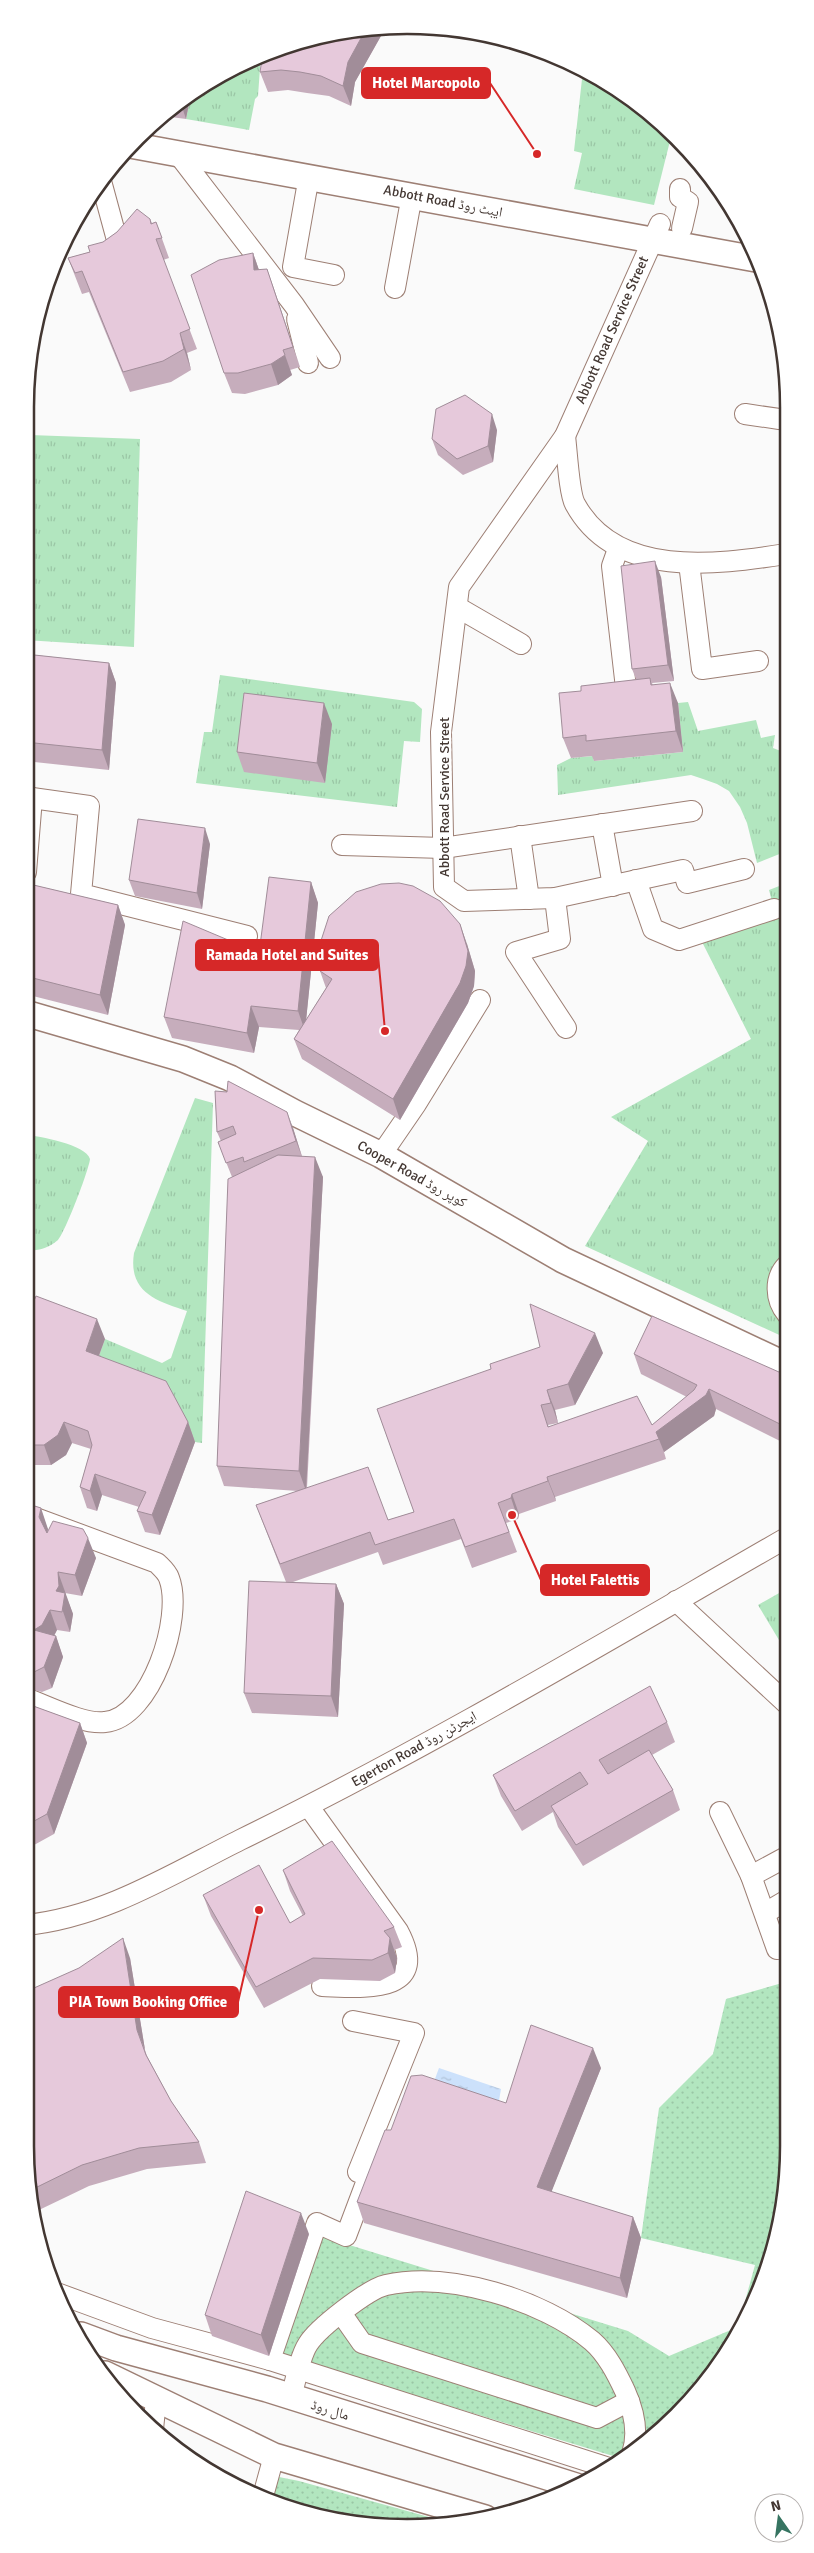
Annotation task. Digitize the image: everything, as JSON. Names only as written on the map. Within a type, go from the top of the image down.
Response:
[{"type":"main road","name":"Abbott Road ایبٹ روڈ","points":[[153,134],[664,231],[749,257]]},
{"type":"main road","name":"Abbott Road ایبٹ روڈ","points":[[139,147],[412,195],[664,231],[740,239]]},
{"type":"main road","name":"Cooper Road کوپر روڈ","points":[[34,1015],[183,1059],[230,1078],[381,1155],[563,1260],[780,1362]]},
{"type":"main road","name":"مال روڈ","points":[[87,2337],[116,2348],[291,2398],[567,2483]]},
{"type":"main road","points":[[108,2368],[116,2348]]},
{"type":"main road","points":[[116,2380],[274,2456],[470,2514]]},
{"type":"street","points":[[178,154],[294,305],[330,358]]},
{"type":"street","points":[[309,176],[294,267],[334,275]]},
{"type":"street","name":"Abbott Road Service Street","points":[[680,189],[680,197],[688,202],[664,231],[565,436],[459,587],[441,732],[444,887],[464,901],[554,898],[683,870],[687,883],[744,869]]},
{"type":"street","points":[[104,191],[117,240]]},
{"type":"street","points":[[395,288],[412,195]]},
{"type":"street","points":[[294,305],[308,362]]},
{"type":"street","points":[[745,414],[780,419]]},
{"type":"street","points":[[565,436],[574,503],[595,531],[618,549],[673,563],[725,562],[780,555]]},
{"type":"street","points":[[618,549],[612,566],[626,688]]},
{"type":"street","points":[[689,562],[702,669],[758,661]]},
{"type":"street","points":[[457,606],[521,644]]},
{"type":"street","points":[[34,798],[89,806],[81,894],[247,936]]},
{"type":"street","points":[[342,844],[443,848],[692,811]]},
{"type":"street","points":[[602,824],[613,886]]},
{"type":"street","points":[[520,836],[528,899]]},
{"type":"street","points":[[636,880],[653,929],[680,940],[774,909]]},
{"type":"street","points":[[554,898],[560,939],[516,952],[566,1028]]},
{"type":"street","points":[[381,1155],[416,1104],[480,1000]]},
{"type":"street","points":[[780,1277],[778,1281],[780,1298]]},
{"type":"street","points":[[34,1517],[157,1563],[170,1579],[172,1601],[170,1627],[162,1659],[148,1688],[134,1708],[120,1719],[92,1722],[34,1701]]},
{"type":"street","name":"Egerton Road ایجرٹن روڈ","points":[[34,1924],[49,1923],[104,1907],[309,1807],[394,1762],[780,1542]]},
{"type":"street","points":[[676,1601],[780,1698]]},
{"type":"street","points":[[309,1807],[333,1856],[398,1931],[404,1943],[407,1958],[404,1972],[390,1984],[379,1987],[322,1986]]},
{"type":"street","points":[[720,1812],[751,1876],[777,1949]]},
{"type":"street","points":[[751,1876],[780,1860]]},
{"type":"street","points":[[765,1913],[780,1904]]},
{"type":"street","points":[[270,2360],[317,2223],[346,2236],[369,2175],[358,2172],[414,2033],[353,2021]]},
{"type":"street","points":[[291,2398],[306,2345],[341,2313],[383,2285],[431,2282],[469,2285],[515,2299],[565,2323],[593,2342],[614,2368],[629,2401],[636,2431],[634,2442]]},
{"type":"street","points":[[65,2296],[152,2328],[270,2360],[600,2465]]},
{"type":"street","points":[[341,2313],[362,2344],[597,2418],[629,2401]]},
{"type":"street","points":[[154,2420],[156,2400]]},
{"type":"street","points":[[264,2491],[274,2456]]},
{"type":"green space","points":[[260,64],[258,96],[255,99],[249,130],[186,119],[189,105],[220,84]]},
{"type":"green space","points":[[582,78],[634,111],[670,142],[654,205],[574,189],[582,153],[574,151]]},
{"type":"green space","points":[[34,435],[140,439],[134,647],[34,641]]},
{"type":"green space","points":[[220,675],[414,702],[422,709],[420,742],[404,741],[397,807],[196,783],[204,732],[212,732]]},
{"type":"green space","points":[[688,702],[698,731],[756,720],[761,738],[775,735],[773,748],[780,751],[780,854],[757,863],[747,823],[740,807],[729,791],[717,784],[691,775],[558,795],[557,765],[571,758],[593,756],[594,761],[683,752],[678,703]]},
{"type":"green space","points":[[780,886],[780,1335],[585,1246],[648,1141],[611,1117],[751,1039],[698,934],[774,909],[769,890]]},
{"type":"green space","points":[[195,1098],[213,1103],[202,1443],[195,1442],[174,1401],[93,1371],[105,1339],[162,1363],[171,1358],[187,1311],[155,1299],[140,1286],[135,1277],[133,1266],[134,1253]]},
{"type":"green space","points":[[34,1136],[71,1145],[87,1154],[90,1159],[86,1175],[66,1226],[58,1240],[42,1249],[34,1250]]},
{"type":"green space","points":[[780,1593],[780,1642],[758,1605]]},
{"type":"green space","points":[[780,1984],[780,2146],[777,2195],[768,2243],[743,2309],[755,2265],[641,2238],[659,2108],[713,2054],[726,1999]]},
{"type":"green space","points":[[317,2235],[628,2331],[669,2356],[732,2330],[688,2392],[653,2427],[614,2456],[279,2354]]},
{"type":"green space","points":[[264,2474],[299,2481],[432,2518],[383,2518],[334,2512],[310,2507],[256,2487]]},
{"type":"water","points":[[439,2068],[501,2089],[496,2118],[429,2095]]},
{"type":"building","points":[[362,37],[348,62],[343,86],[321,76],[300,72],[281,70],[260,72],[261,63],[310,46]]},
{"type":"building","points":[[137,209],[150,219],[151,224],[156,222],[162,238],[156,239],[190,329],[180,333],[184,349],[163,361],[123,372],[82,271],[75,273],[68,258],[90,252],[88,246],[103,242],[117,232]]},
{"type":"building","points":[[253,253],[254,270],[267,269],[293,347],[283,350],[285,355],[271,364],[238,373],[224,373],[191,275],[219,260]]},
{"type":"building","points":[[465,395],[492,414],[488,446],[457,459],[432,439],[436,409]]},
{"type":"building","points":[[655,561],[668,665],[632,669],[621,566]]},
{"type":"building","points":[[34,655],[109,663],[102,750],[34,743]]},
{"type":"building","points":[[650,678],[651,685],[670,683],[676,731],[586,741],[586,735],[563,738],[559,693],[581,691],[581,686]]},
{"type":"building","points":[[244,693],[324,703],[317,763],[237,752]]},
{"type":"building","points":[[138,819],[205,828],[197,893],[129,880]]},
{"type":"building","points":[[269,877],[311,882],[298,1011],[251,1006],[247,1033],[164,1017],[183,921],[259,953]]},
{"type":"building","points":[[399,883],[413,886],[440,901],[460,924],[468,951],[466,966],[460,983],[393,1099],[294,1039],[332,979],[320,971],[317,953],[329,916],[356,892],[381,884]]},
{"type":"building","points":[[34,885],[118,905],[100,995],[34,978]]},
{"type":"building","points":[[228,1081],[287,1112],[296,1141],[244,1162],[243,1157],[226,1163],[218,1142],[236,1134],[233,1126],[217,1132],[215,1091],[227,1092]]},
{"type":"building","points":[[278,1155],[315,1157],[299,1471],[217,1466],[228,1179]]},
{"type":"building","points":[[36,1296],[97,1319],[86,1351],[166,1381],[188,1422],[152,1515],[137,1511],[146,1492],[95,1474],[90,1491],[80,1487],[92,1445],[88,1431],[64,1422],[58,1435],[44,1445],[34,1445],[34,1301]]},
{"type":"building","points":[[530,1304],[595,1333],[568,1384],[547,1390],[551,1403],[541,1405],[548,1427],[637,1396],[652,1425],[694,1390],[697,1385],[634,1354],[652,1316],[780,1372],[780,1424],[709,1389],[706,1395],[656,1432],[659,1439],[547,1477],[548,1481],[512,1494],[511,1498],[498,1503],[509,1532],[465,1547],[454,1519],[375,1545],[370,1532],[280,1564],[256,1505],[368,1467],[388,1520],[414,1512],[377,1409],[491,1369],[490,1364],[540,1347]]},
{"type":"building","points":[[34,1506],[41,1508],[39,1517],[47,1533],[53,1521],[83,1529],[88,1538],[75,1575],[58,1572],[59,1586],[56,1591],[65,1593],[62,1612],[50,1610],[42,1625],[34,1630]]},
{"type":"building","points":[[249,1581],[336,1584],[331,1696],[244,1693]]},
{"type":"building","points":[[34,1630],[56,1636],[44,1667],[34,1672]]},
{"type":"building","points":[[650,1686],[667,1722],[599,1760],[608,1774],[649,1750],[673,1790],[576,1845],[551,1806],[588,1784],[580,1772],[515,1811],[493,1775]]},
{"type":"building","points":[[34,1706],[80,1723],[47,1814],[34,1821]]},
{"type":"building","points":[[332,1841],[394,1927],[384,1931],[390,1938],[388,1953],[372,1960],[313,1958],[256,1987],[203,1895],[259,1865],[290,1923],[305,1914],[283,1870]]},
{"type":"building","points":[[123,1938],[137,2030],[146,2055],[171,2101],[199,2142],[139,2148],[82,2165],[36,2187],[34,2146],[34,1988],[79,1968]]},
{"type":"building","points":[[531,2025],[593,2048],[537,2187],[633,2217],[620,2278],[357,2202],[385,2130],[391,2130],[411,2076],[422,2075],[506,2103]]},
{"type":"building","points":[[246,2191],[301,2213],[261,2335],[205,2315]]},
{"type":"place","name":"Hotel Marcopolo","points":[[537,154]]},
{"type":"place","name":"Ramada Hotel and Suites","points":[[385,1031]]},
{"type":"place","name":"Hotel Falettis","points":[[512,1515]]},
{"type":"place","name":"PIA Town Booking Office","points":[[259,1910]]}]
